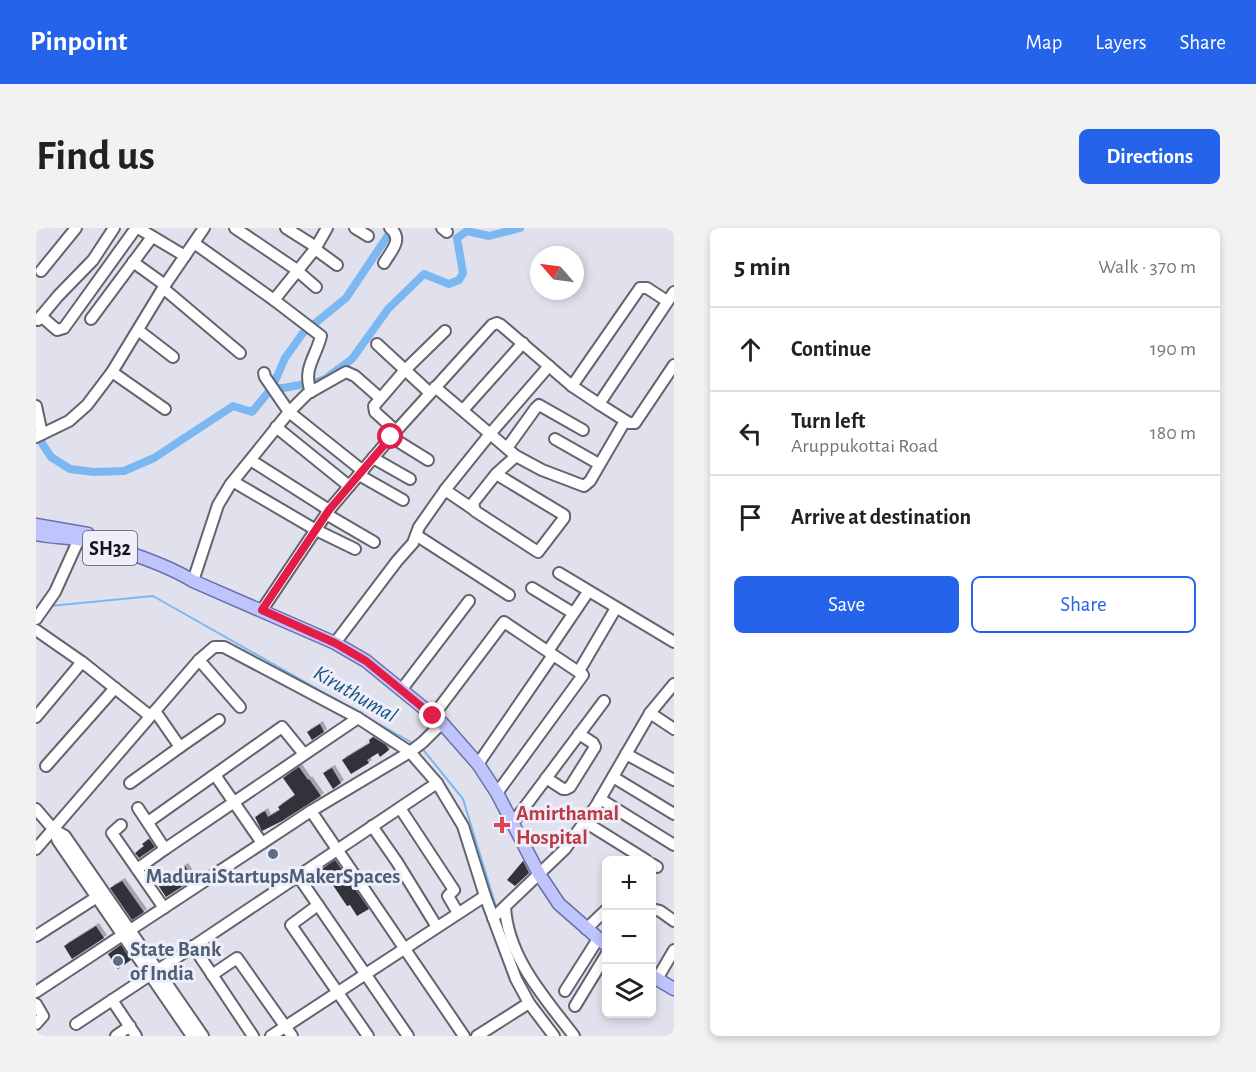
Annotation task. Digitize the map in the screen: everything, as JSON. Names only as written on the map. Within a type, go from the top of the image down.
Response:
[{"type":"main road","points":[[36,525],[83,532],[141,551],[181,574]]},
{"type":"main road","name":"SH32","points":[[36,534],[79,539],[136,556],[335,643],[366,661],[438,719],[478,764],[497,793],[539,874],[560,904],[586,930],[602,942]]},
{"type":"main road","points":[[656,978],[674,989]]},
{"type":"street","points":[[41,271],[76,228]]},
{"type":"street","points":[[114,228],[93,260],[38,319],[57,330],[64,327],[137,228],[185,256]]},
{"type":"street","points":[[36,406],[39,435],[77,415],[87,405],[112,372],[164,287],[204,228]]},
{"type":"street","points":[[235,228],[316,287]]},
{"type":"street","points":[[286,228],[337,265]]},
{"type":"street","points":[[274,300],[316,248],[327,228]]},
{"type":"street","points":[[355,228],[368,236]]},
{"type":"street","points":[[384,263],[397,240],[392,230]]},
{"type":"street","points":[[91,319],[152,237]]},
{"type":"street","points":[[193,581],[218,505],[309,384],[310,362],[321,337],[194,243]]},
{"type":"street","points":[[133,262],[240,353]]},
{"type":"street","points":[[572,386],[640,288],[648,288],[668,301]]},
{"type":"street","points":[[599,404],[674,291]]},
{"type":"street","points":[[262,610],[328,512],[393,434],[492,325],[497,323],[501,325],[572,386],[625,421],[632,423],[639,419],[674,365]]},
{"type":"street","points":[[138,330],[173,357]]},
{"type":"street","points":[[428,460],[393,434],[373,409],[405,370],[444,331]]},
{"type":"street","points":[[463,410],[523,343]]},
{"type":"street","points":[[377,344],[405,370],[463,410],[516,456],[542,470],[581,486],[590,481],[625,421]]},
{"type":"street","points":[[335,643],[413,543],[419,528],[445,490],[549,366]]},
{"type":"street","points":[[112,372],[165,409]]},
{"type":"street","points":[[309,384],[346,372],[355,376],[380,398]]},
{"type":"street","points":[[264,373],[289,412],[361,473],[403,500]]},
{"type":"street","points":[[507,448],[539,405],[583,430]]},
{"type":"street","points":[[276,427],[349,486]]},
{"type":"street","points":[[555,439],[598,464]]},
{"type":"street","points":[[473,509],[473,503],[496,474],[516,456]]},
{"type":"street","points":[[373,458],[410,479]]},
{"type":"street","points":[[252,461],[374,542]]},
{"type":"street","points":[[496,474],[564,515],[538,552]]},
{"type":"street","points":[[234,482],[316,530],[354,549]]},
{"type":"street","points":[[445,490],[479,515],[549,558]]},
{"type":"street","points":[[417,535],[509,595]]},
{"type":"street","points":[[36,541],[56,537]]},
{"type":"street","points":[[37,614],[55,592],[79,539]]},
{"type":"street","points":[[559,573],[674,642]]},
{"type":"street","points":[[532,588],[573,613]]},
{"type":"street","points":[[478,764],[588,592]]},
{"type":"street","points":[[402,688],[469,601]]},
{"type":"street","points":[[579,672],[616,608]]},
{"type":"street","points":[[36,992],[311,811],[415,748],[438,719],[504,622],[584,675],[497,793]]},
{"type":"street","points":[[36,630],[153,714],[180,747]]},
{"type":"street","points":[[36,849],[200,660],[219,645],[415,748],[463,826],[485,896],[499,913],[516,979],[529,1003],[554,1036]]},
{"type":"street","points":[[200,660],[240,707]]},
{"type":"street","points":[[36,717],[82,662]]},
{"type":"street","points":[[499,913],[565,849],[600,799],[650,713],[674,684]]},
{"type":"street","points":[[46,766],[115,688]]},
{"type":"street","points":[[512,824],[604,701]]},
{"type":"street","points":[[650,713],[674,729]]},
{"type":"street","points":[[137,869],[358,718]]},
{"type":"street","points":[[130,783],[219,720]]},
{"type":"street","points":[[148,822],[282,728],[304,754]]},
{"type":"street","points":[[546,778],[563,789],[570,787],[595,747],[593,743],[579,734]]},
{"type":"street","points":[[626,753],[674,780]]},
{"type":"street","points":[[215,775],[262,843]]},
{"type":"street","points":[[613,777],[674,814]]},
{"type":"street","points":[[76,1024],[437,783]]},
{"type":"street","points":[[600,799],[674,845]]},
{"type":"street","points":[[138,808],[165,849]]},
{"type":"street","points":[[400,808],[454,890],[448,896],[459,913]]},
{"type":"street","points":[[36,809],[54,830],[58,841],[97,897],[127,934]]},
{"type":"street","points":[[311,811],[464,1036]]},
{"type":"street","points":[[585,822],[638,856]]},
{"type":"street","points":[[121,825],[111,833],[164,908]]},
{"type":"street","points":[[372,826],[437,927]]},
{"type":"street","points":[[54,830],[65,836],[127,934],[203,1036]]},
{"type":"street","points":[[298,876],[408,1036]]},
{"type":"street","points":[[271,1036],[289,1031],[365,974],[485,896]]},
{"type":"street","points":[[36,936],[97,897]]},
{"type":"street","points":[[318,905],[291,925],[368,1036]]},
{"type":"street","points":[[656,910],[674,921]]},
{"type":"street","points":[[499,913],[506,916],[523,966],[574,1036]]},
{"type":"street","points":[[586,930],[602,914]]},
{"type":"street","points":[[565,991],[602,942]]},
{"type":"street","points":[[193,946],[253,1036]]},
{"type":"street","points":[[656,974],[674,950]]},
{"type":"street","points":[[212,975],[237,958],[289,1031]]},
{"type":"street","points":[[575,1006],[602,962]]},
{"type":"street","points":[[154,973],[167,1000],[192,1036]]},
{"type":"street","points":[[112,1000],[136,1036]]},
{"type":"street","points":[[477,1036],[529,1003]]},
{"type":"street","points":[[36,1004],[42,1016],[36,1024]]},
{"type":"street","points":[[116,1036],[130,1026]]},
{"type":"building","points":[[320,724],[324,732],[312,740],[307,732]]},
{"type":"building","points":[[373,737],[386,745],[389,750],[380,757],[378,753],[367,760],[369,763],[351,774],[342,760],[370,743],[369,740]]},
{"type":"building","points":[[299,767],[321,796],[262,831],[255,817],[265,811],[268,817],[280,810],[278,807],[295,795],[283,778]]},
{"type":"building","points":[[332,768],[341,783],[333,789],[323,773]]},
{"type":"building","points":[[149,839],[155,847],[139,858],[135,853]]},
{"type":"building","points":[[335,860],[369,909],[357,916],[350,905],[347,906],[322,869]]},
{"type":"building","points":[[523,861],[529,873],[515,886],[507,880]]},
{"type":"building","points":[[185,866],[194,879],[166,897],[158,885]]},
{"type":"building","points":[[122,881],[144,912],[132,920],[110,888]]},
{"type":"building","points":[[96,926],[104,938],[72,959],[64,946]]},
{"type":"building","points":[[121,945],[131,960],[118,969],[108,954]]},
{"type":"waterway","points":[[272,388],[285,358],[303,333],[346,298],[393,228]]},
{"type":"waterway","points":[[36,434],[51,457],[70,469],[94,472],[124,471],[154,458],[233,406],[252,412],[272,388],[283,388],[325,379],[352,359],[388,309],[424,274],[449,284],[459,280],[463,273],[457,238],[467,231],[489,236],[520,228]]},
{"type":"waterway","name":"Kiruthumal","points":[[50,606],[153,596],[416,745]]},
{"type":"waterway","name":"Kiruthumal","points":[[421,747],[463,799],[497,910]]},
{"type":"waterway","name":"Kiruthumal","points":[[516,966],[525,979]]},
{"type":"place","name":"Amirthamal Hospital","points":[[502,825]]},
{"type":"place","name":"MaduraiStartupsMakerSpaces","points":[[273,854]]},
{"type":"place","name":"State Bank of India","points":[[118,961]]},
{"type":"route","points":[[391,437],[329,510],[262,610],[335,643],[366,661],[402,688],[433,716]]}]
